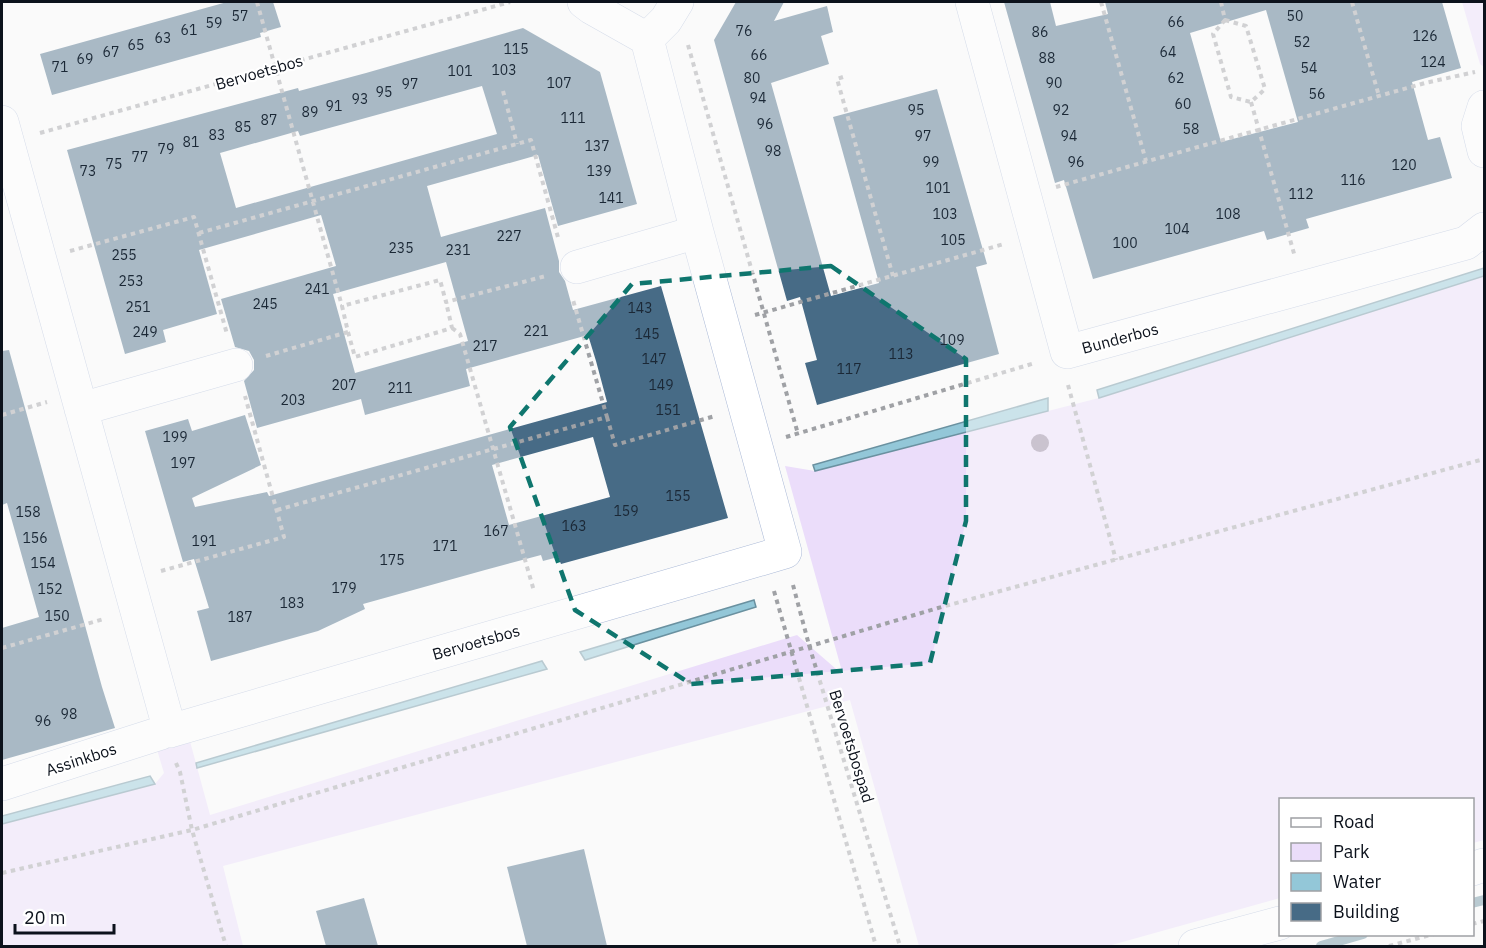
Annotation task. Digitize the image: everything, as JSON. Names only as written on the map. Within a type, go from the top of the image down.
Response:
[{"type":"street","points":[[584,2],[647,39],[696,232],[756,447],[775,555]]},
{"type":"street","points":[[647,39],[666,20],[676,2]]},
{"type":"street","name":"Bunderbos","points":[[972,2],[1067,352],[1466,243],[1485,229]]},
{"type":"street","points":[[1485,107],[1478,126],[1485,151]]},
{"type":"street","name":"Bervoetsbos","points":[[5,133],[170,731],[775,555]]},
{"type":"street","points":[[570,269],[696,232]]},
{"type":"street","points":[[79,402],[236,365]]},
{"type":"street","name":"Assinkbos","points":[[2,784],[161,733]]},
{"type":"street","points":[[1195,946],[1238,941],[1279,923]]},
{"type":"path","points":[[257,2],[355,357],[452,328]]},
{"type":"path","name":"Bervoetsbos","points":[[5,133],[276,67],[510,2]]},
{"type":"path","points":[[676,2],[798,434]]},
{"type":"path","points":[[1101,2],[1146,161]]},
{"type":"path","points":[[1221,2],[1225,20]]},
{"type":"path","points":[[1352,2],[1379,96]]},
{"type":"path","points":[[1225,20],[1246,26],[1265,89],[1251,102]]},
{"type":"path","points":[[1225,20],[1214,34],[1231,97],[1251,102]]},
{"type":"path","points":[[1025,195],[1258,129],[1475,72]]},
{"type":"path","points":[[843,77],[837,79],[893,276]]},
{"type":"path","points":[[503,91],[517,144]]},
{"type":"path","points":[[1251,102],[1304,287]]},
{"type":"path","points":[[199,233],[531,140],[570,269],[615,446],[745,407]]},
{"type":"path","points":[[2,648],[284,537],[194,217],[40,259]]},
{"type":"path","points":[[722,325],[1036,235]]},
{"type":"path","points":[[446,302],[570,269]]},
{"type":"path","points":[[342,306],[440,280],[452,328],[460,334],[543,623]]},
{"type":"path","points":[[236,365],[348,332]]},
{"type":"path","points":[[756,447],[1067,352],[1064,367],[1116,560]]},
{"type":"path","points":[[2,415],[79,402]]},
{"type":"path","points":[[277,510],[607,417]]},
{"type":"path","points":[[2,873],[192,830],[790,650],[1485,459]]},
{"type":"path","points":[[775,555],[790,650],[876,946]]},
{"type":"path","name":"Bervoetsbospad","points":[[775,555],[809,645],[900,946]]},
{"type":"path","points":[[161,733],[180,772],[192,830],[225,946]]},
{"type":"path","points":[[1389,946],[1426,936]]},
{"type":"highlighted area","points":[[831,266],[966,359],[966,521],[930,663],[691,684],[575,610],[510,427],[632,284]]},
{"type":"green space","points":[[1462,2],[1484,2],[1484,67],[1480,64]]},
{"type":"green space","points":[[1484,276],[1484,840],[1474,843],[1474,798],[1279,798],[1279,898],[1108,946],[919,946],[850,700],[223,866],[243,946],[2,946],[2,824],[155,784],[164,773],[155,743],[188,734],[210,815],[797,635],[843,675],[785,466],[815,471],[1099,398]]},
{"type":"water","points":[[1484,268],[1484,276],[1099,398],[1097,390]]},
{"type":"water","points":[[1048,398],[1048,411],[815,471],[813,465]]},
{"type":"water","points":[[754,600],[756,607],[585,660],[580,652]]},
{"type":"water","points":[[542,661],[547,669],[197,768],[196,763]]},
{"type":"water","points":[[150,776],[155,784],[2,824],[2,816]]},
{"type":"building","points":[[227,2],[273,2],[281,27],[260,33],[261,37],[52,95],[40,54]]},
{"type":"building","points":[[736,2],[784,2],[774,21],[827,6],[833,32],[821,36],[829,64],[771,83],[831,296],[879,283],[833,117],[937,89],[987,264],[976,267],[999,354],[817,405],[805,363],[817,360],[800,297],[787,301],[714,40]]},
{"type":"building","points":[[1004,2],[1050,2],[1056,26],[1108,14],[1105,2],[1442,2],[1461,68],[1412,82],[1428,140],[1440,137],[1452,178],[1306,219],[1309,228],[1267,240],[1264,231],[1093,279],[1064,180],[1055,183]],"holes":[[[1266,10],[1298,122],[1221,142],[1190,33]]]},
{"type":"building","points":[[523,28],[600,72],[637,204],[558,226],[538,155],[427,186],[441,237],[545,208],[559,261],[559,272],[565,281],[573,310],[661,286],[728,518],[561,564],[558,557],[543,561],[541,555],[485,570],[363,604],[365,609],[318,631],[211,661],[197,611],[209,608],[194,559],[183,562],[145,431],[188,419],[192,431],[245,415],[261,465],[192,498],[195,507],[267,492],[269,496],[607,402],[588,335],[466,369],[470,386],[365,415],[361,399],[257,428],[244,381],[254,370],[254,360],[249,351],[235,347],[221,299],[336,266],[321,215],[199,250],[217,314],[163,330],[166,342],[125,354],[67,150],[298,88],[299,91]],"holes":[[[482,86],[497,134],[236,208],[220,153],[298,131],[300,136]],[[446,262],[468,341],[355,373],[333,294]],[[593,437],[610,497],[509,525],[492,465]]]},
{"type":"building","points":[[9,350],[115,728],[2,760],[2,628],[39,617],[7,503],[2,505],[2,351]]},
{"type":"building","points":[[584,849],[607,946],[527,946],[507,867]]},
{"type":"building","points":[[364,898],[378,946],[326,946],[316,911]]},
{"type":"waterway","points":[[1474,902],[1484,900]]},
{"type":"waterway","points":[[1321,946],[1356,936]]}]
